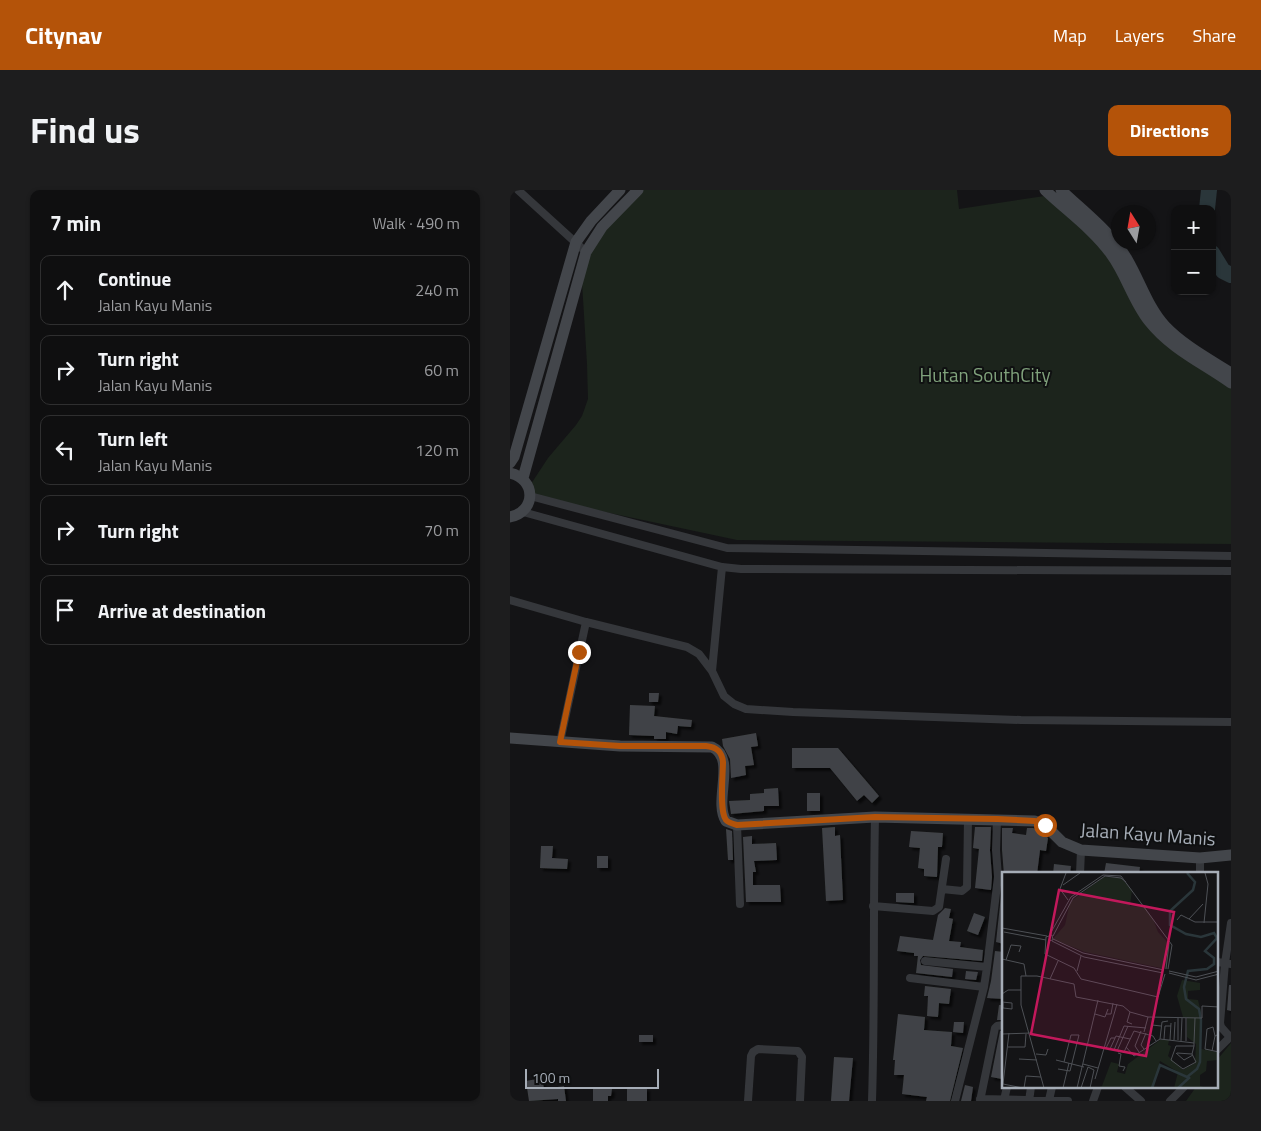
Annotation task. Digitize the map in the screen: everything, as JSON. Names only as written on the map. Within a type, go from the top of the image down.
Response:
[{"type":"street","points":[[518,190],[586,252]]},
{"type":"street","points":[[510,463],[514,457],[576,242],[620,190]]},
{"type":"street","points":[[523,478],[586,252],[602,227],[638,190]]},
{"type":"street","points":[[1045,190],[1099,238],[1112,255],[1148,320],[1185,353],[1231,383]]},
{"type":"street","points":[[1061,190],[1116,244],[1165,326],[1231,373]]},
{"type":"street","points":[[510,473],[523,478],[529,487],[530,496],[528,505],[523,512],[510,517]]},
{"type":"street","points":[[530,496],[727,548],[1231,556]]},
{"type":"street","points":[[523,512],[722,567],[741,569],[1231,571]]},
{"type":"street","points":[[712,671],[722,567]]},
{"type":"street","points":[[510,600],[586,622],[687,647],[699,654],[712,671],[724,696],[734,704],[746,708],[793,712],[1021,720],[1231,722]]},
{"type":"street","points":[[560,742],[586,622]]},
{"type":"street","points":[[510,738],[620,746],[706,746],[717,749],[722,756],[723,762],[722,813],[726,820],[737,825],[740,904]]},
{"type":"street","points":[[872,1101],[875,817]]},
{"type":"street","name":"Jalan Kayu Manis","points":[[737,825],[875,817],[997,819],[1040,822],[1062,842],[1081,850],[1200,858],[1231,855]]},
{"type":"street","points":[[942,889],[962,891],[967,888],[968,818]]},
{"type":"street","points":[[955,1101],[984,987],[987,967],[998,877],[996,850],[997,819]]},
{"type":"street","points":[[1080,872],[1081,850]]},
{"type":"street","points":[[1200,858],[1200,872]]},
{"type":"street","points":[[873,906],[933,911],[939,907],[946,859]]},
{"type":"street","points":[[1218,1049],[1230,1036],[1220,1025],[1224,963],[1231,923]]},
{"type":"street","points":[[925,961],[987,967]]},
{"type":"street","points":[[910,978],[984,987]]},
{"type":"street","points":[[1002,1025],[995,1028],[980,1100],[1068,1101]]},
{"type":"street","points":[[748,1101],[751,1056],[758,1049],[798,1051],[801,1054],[800,1101]]},
{"type":"street","points":[[1029,1101],[1031,1088]]},
{"type":"street","points":[[1093,1101],[1098,1088]]},
{"type":"street","points":[[1126,1088],[1141,1101]]},
{"type":"street","points":[[1170,1101],[1183,1088]]},
{"type":"green space","name":"Hutan SouthCity","points":[[638,190],[957,190],[959,209],[1051,195],[1099,238],[1136,300],[1231,383],[1231,544],[737,540],[530,496],[529,487],[548,458],[576,425],[582,416],[588,399],[581,266],[586,252]]},
{"type":"green space","points":[[1231,1043],[1231,1101],[1186,1101],[1195,1088],[1218,1088],[1218,1059]]},
{"type":"building","points":[[649,693],[659,693],[658,702],[649,702]]},
{"type":"building","points":[[630,705],[655,706],[654,716],[692,720],[691,727],[678,726],[677,734],[666,732],[666,739],[654,739],[654,736],[629,735]]},
{"type":"building","points":[[756,733],[758,746],[751,747],[754,765],[745,766],[746,775],[731,778],[730,759],[723,746],[722,739]]},
{"type":"building","points":[[792,748],[838,748],[879,796],[872,803],[864,795],[857,801],[830,768],[792,768]]},
{"type":"building","points":[[778,788],[779,806],[764,806],[764,811],[731,814],[729,801],[750,800],[750,794],[764,793],[764,789]]},
{"type":"building","points":[[807,793],[820,793],[820,811],[807,811]]},
{"type":"building","points":[[835,827],[835,836],[840,835],[843,900],[826,901],[822,828]]},
{"type":"building","points":[[975,827],[991,827],[991,890],[975,888],[979,849],[973,848]]},
{"type":"building","points":[[1002,828],[1013,828],[1012,833],[1026,835],[1027,828],[1033,828],[1041,831],[1048,838],[1046,851],[1040,850],[1037,872],[1004,872]]},
{"type":"building","points":[[726,829],[732,831],[733,860],[728,860]]},
{"type":"building","points":[[911,831],[943,833],[942,847],[938,847],[937,877],[924,876],[924,869],[918,868],[920,848],[909,847]]},
{"type":"building","points":[[752,836],[752,844],[776,843],[777,860],[754,861],[756,872],[753,872],[753,885],[780,885],[781,902],[746,902],[743,837]]},
{"type":"building","points":[[541,846],[553,846],[552,858],[568,859],[567,869],[540,868]]},
{"type":"building","points":[[597,856],[608,856],[608,868],[597,868]]},
{"type":"building","points":[[1106,863],[1140,867],[1139,872],[1104,872]]},
{"type":"building","points":[[1054,864],[1071,866],[1070,872],[1053,872]]},
{"type":"building","points":[[896,893],[914,893],[914,903],[896,902]]},
{"type":"building","points":[[1001,896],[1002,944],[996,942]]},
{"type":"building","points":[[945,908],[951,909],[949,918],[953,919],[949,941],[961,942],[960,947],[983,950],[982,961],[923,956],[920,960],[921,965],[953,969],[952,977],[916,973],[918,956],[914,956],[914,953],[897,951],[900,936],[933,940],[938,915]]},
{"type":"building","points":[[974,913],[985,917],[978,935],[967,931]]},
{"type":"building","points":[[995,951],[1002,952],[1002,999],[987,998]]},
{"type":"building","points":[[966,971],[978,972],[976,980],[965,979]]},
{"type":"building","points":[[1229,985],[1231,985],[1231,1011],[1227,1010]]},
{"type":"building","points":[[925,986],[951,989],[949,1004],[939,1003],[938,1017],[927,1016],[928,996],[924,996]]},
{"type":"building","points":[[999,1005],[1002,1005],[1002,1020],[997,1020]]},
{"type":"building","points":[[898,1014],[925,1017],[924,1030],[952,1032],[951,1046],[963,1048],[950,1101],[926,1101],[927,1097],[902,1094],[904,1075],[894,1075],[895,1060],[893,1060]]},
{"type":"building","points":[[954,1022],[964,1022],[963,1033],[953,1032]]},
{"type":"building","points":[[1000,1031],[1002,1031],[1002,1079],[991,1077]]},
{"type":"building","points":[[639,1035],[653,1035],[653,1042],[639,1042]]},
{"type":"building","points":[[834,1057],[853,1058],[849,1101],[831,1101]]},
{"type":"building","points":[[542,1078],[544,1089],[564,1086],[566,1101],[558,1101],[558,1099],[529,1101],[526,1081]]},
{"type":"building","points":[[965,1085],[973,1087],[971,1101],[961,1101]]},
{"type":"building","points":[[627,1088],[647,1088],[647,1101],[627,1101]]},
{"type":"building","points":[[593,1089],[612,1089],[611,1096],[608,1096],[608,1101],[593,1101]]},
{"type":"waterway","points":[[1207,205],[1209,190]]},
{"type":"waterway","points":[[1216,260],[1223,271],[1231,275]]},
{"type":"route","points":[[579,652],[560,742],[620,746],[706,746],[717,749],[722,756],[723,762],[722,813],[730,823],[737,825],[875,817],[997,819],[1035,821],[1045,825]]}]
